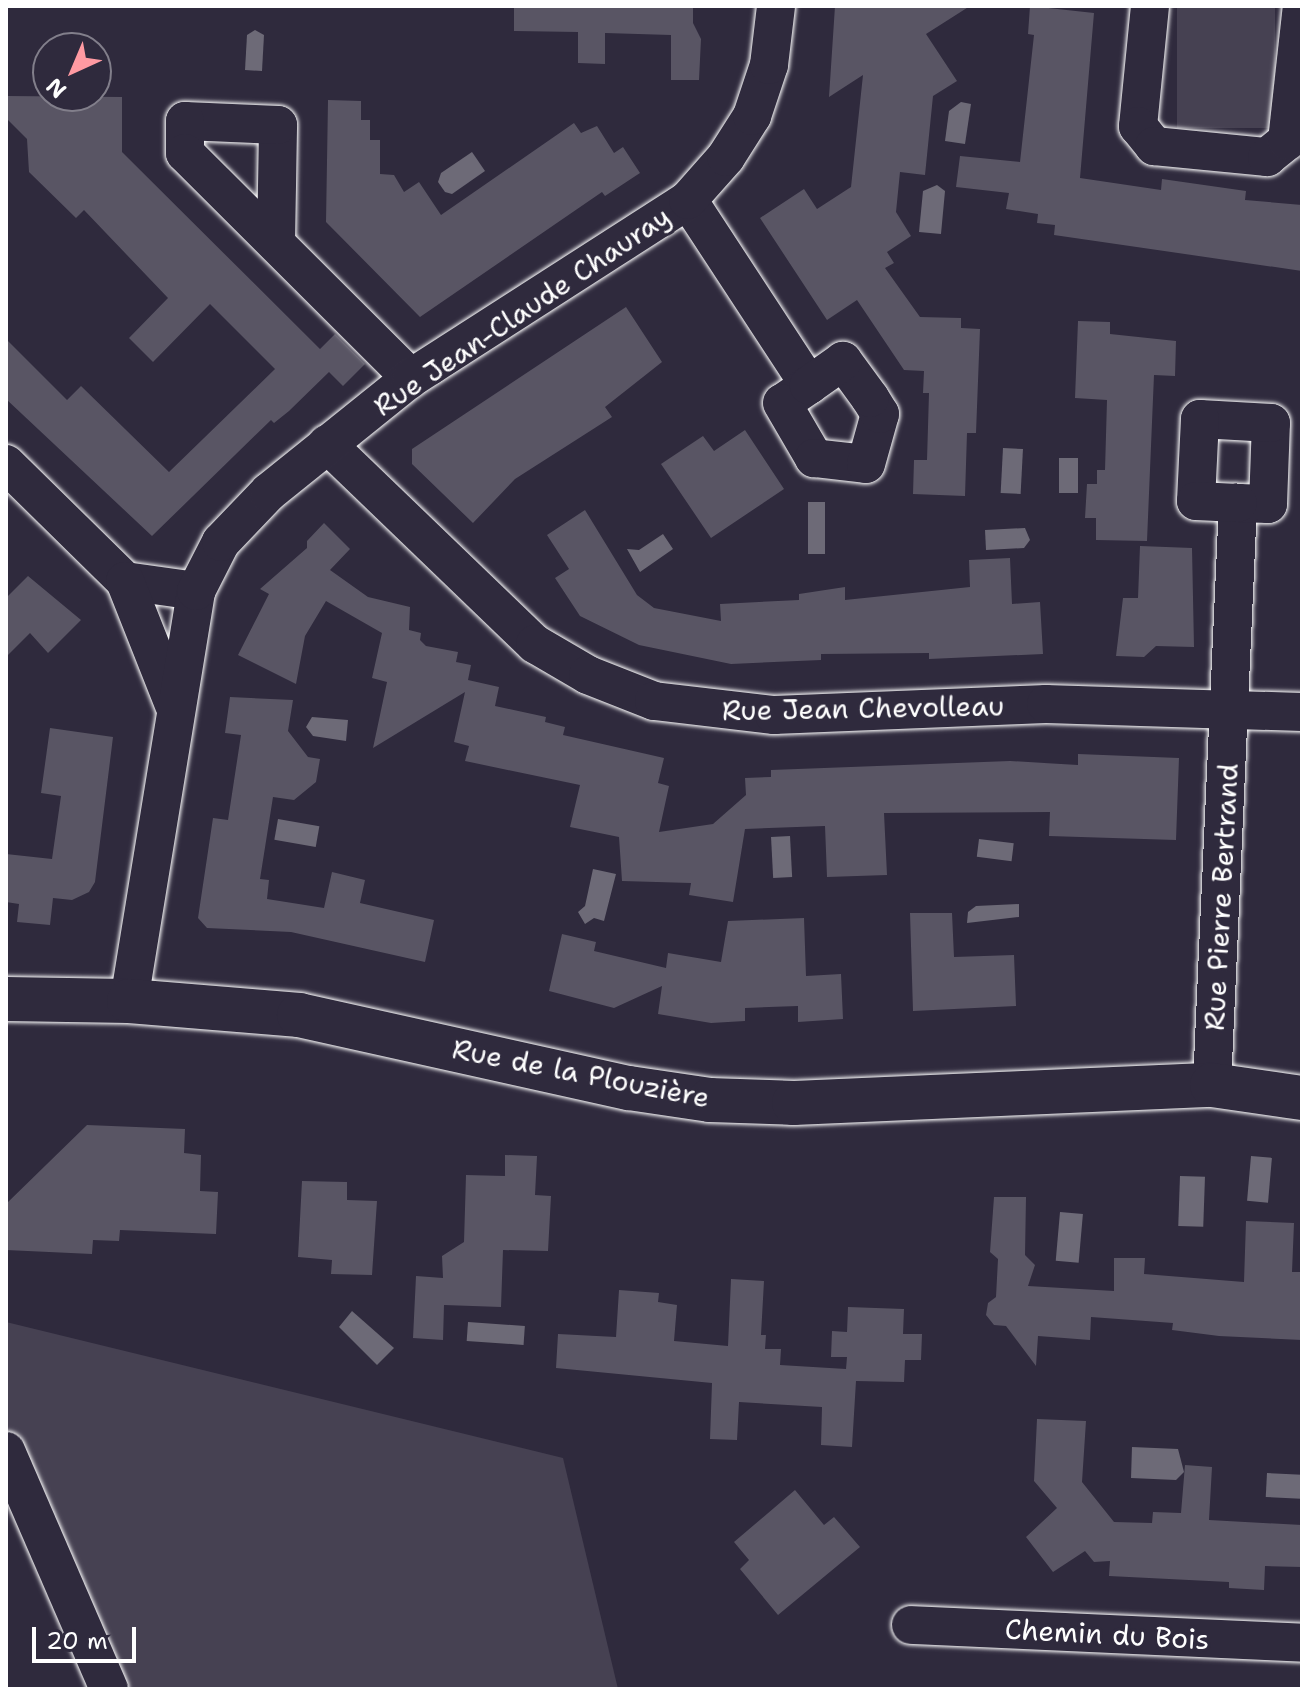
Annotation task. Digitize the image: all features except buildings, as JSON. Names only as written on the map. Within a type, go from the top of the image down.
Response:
[{"type":"street","name":"Rue Jean-Claude Chauray","points":[[129,1001],[174,705],[196,591],[221,542],[269,492],[411,378],[688,200],[726,157],[752,116],[769,65],[776,6]]},
{"type":"street","points":[[1150,6],[1138,126],[1154,146],[1267,157],[1287,141],[1302,6]]},
{"type":"street","points":[[688,200],[809,385]]},
{"type":"street","points":[[276,243],[411,378]]},
{"type":"street","name":"Rue Jean Chevolleau","points":[[327,444],[535,644],[588,675],[654,701],[774,715],[1046,704],[1302,712]]},
{"type":"street","points":[[6,464],[125,581],[174,705]]},
{"type":"street","name":"Rue Pierre Bertrand","points":[[1212,1085],[1238,503]]},
{"type":"street","points":[[125,581],[196,591]]},
{"type":"street","name":"Rue de la Plouzière","points":[[6,999],[129,1001],[299,1015],[629,1088],[710,1100],[794,1103],[1212,1085],[1302,1098]]},
{"type":"street","points":[[6,1451],[109,1689]]},
{"type":"street","name":"Chemin du Bois","points":[[911,1625],[1302,1643]]},
{"type":"shaded area","points":[[1177,6],[1275,6],[1275,128],[1177,128]]},
{"type":"shaded area","points":[[255,30],[264,35],[262,71],[245,70],[247,35]]},
{"type":"shaded area","points":[[961,102],[971,104],[965,144],[945,141],[949,111]]},
{"type":"shaded area","points":[[472,152],[485,171],[452,194],[445,192],[438,182],[441,173]]},
{"type":"shaded area","points":[[937,185],[945,191],[941,234],[919,232],[923,191]]},
{"type":"shaded area","points":[[1003,448],[1023,449],[1021,494],[1001,493]]},
{"type":"shaded area","points":[[1059,458],[1078,458],[1078,493],[1059,493]]},
{"type":"shaded area","points":[[808,502],[825,502],[825,554],[808,554]]},
{"type":"shaded area","points":[[1025,528],[1030,540],[1024,548],[986,550],[985,530]]},
{"type":"shaded area","points":[[663,534],[673,549],[640,572],[627,549],[639,550]]},
{"type":"shaded area","points":[[312,717],[348,720],[346,741],[313,736],[306,727]]},
{"type":"shaded area","points":[[278,819],[319,826],[316,847],[274,840]]},
{"type":"shaded area","points":[[790,836],[792,877],[773,878],[771,837]]},
{"type":"shaded area","points":[[979,839],[1014,843],[1012,861],[977,857]]},
{"type":"shaded area","points":[[593,869],[616,874],[604,921],[594,918],[585,924],[578,912],[585,906]]},
{"type":"shaded area","points":[[1019,904],[1019,917],[967,923],[968,912],[976,906]]},
{"type":"shaded area","points":[[1251,1156],[1272,1158],[1268,1203],[1247,1201]]},
{"type":"shaded area","points":[[1180,1176],[1205,1177],[1203,1227],[1178,1226]]},
{"type":"shaded area","points":[[1060,1212],[1083,1214],[1079,1263],[1056,1261]]},
{"type":"shaded area","points":[[352,1311],[394,1348],[377,1365],[339,1327]]},
{"type":"shaded area","points":[[6,1322],[563,1458],[618,1689],[109,1689],[6,1451]]},
{"type":"shaded area","points":[[468,1322],[525,1326],[524,1345],[467,1341]]},
{"type":"shaded area","points":[[1132,1447],[1178,1449],[1184,1472],[1176,1480],[1131,1478]]},
{"type":"shaded area","points":[[1267,1473],[1302,1475],[1301,1499],[1266,1497]]}]
